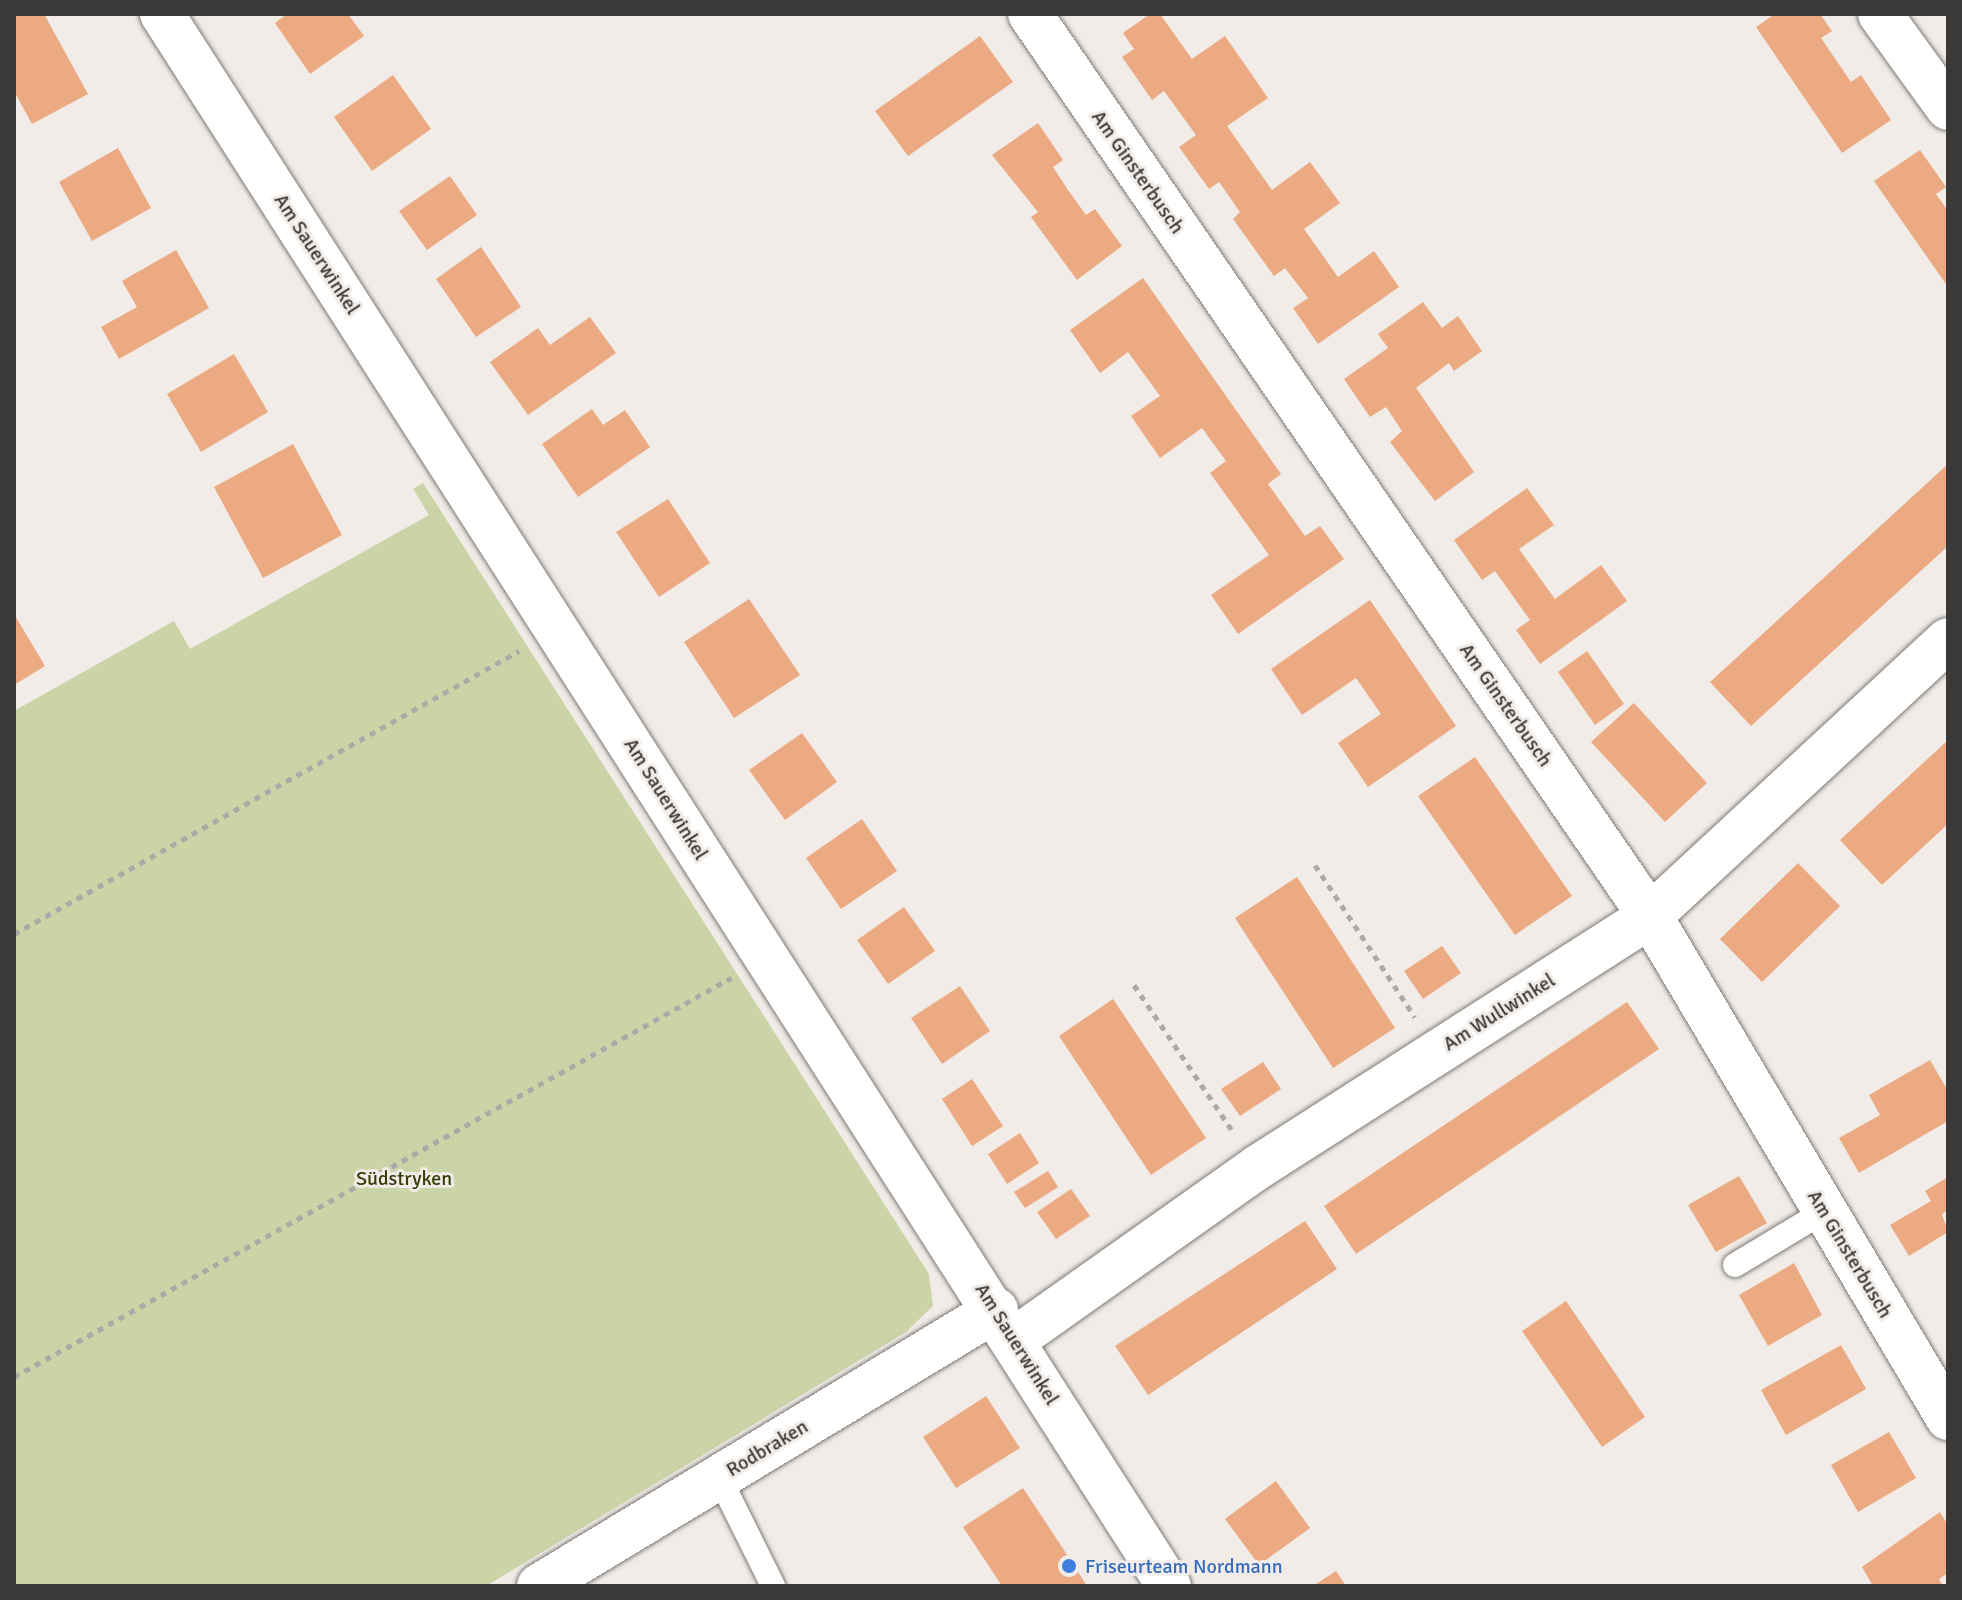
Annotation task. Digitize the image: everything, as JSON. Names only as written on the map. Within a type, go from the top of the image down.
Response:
[{"type":"street","name":"Am Sauerwinkel","points":[[162,14],[1005,1324],[1169,1586]]},
{"type":"street","name":"Am Ginsterbusch","points":[[1030,14],[1650,916],[1948,1418]]},
{"type":"street","points":[[1880,14],[1948,108]]},
{"type":"street","name":"Am Wullwinkel","points":[[1005,1324],[1258,1167],[1650,916],[1948,640]]},
{"type":"street","name":"Rodbraken","points":[[539,1586],[719,1477],[1005,1324]]},
{"type":"lane","points":[[1735,1265],[1825,1211]]},
{"type":"lane","points":[[719,1477],[773,1586]]},
{"type":"path","points":[[14,934],[558,629]]},
{"type":"path","points":[[1315,865],[1438,1051]]},
{"type":"path","points":[[14,1377],[767,958]]},
{"type":"path","points":[[1134,985],[1258,1167]]},
{"type":"green space","name":"Südstryken","points":[[423,483],[929,1274],[933,1306],[906,1332],[486,1586],[14,1586],[14,711],[174,621],[190,649],[429,515],[413,489]]},
{"type":"building","points":[[14,14],[44,14],[88,94],[32,124],[14,91]]},
{"type":"building","points":[[287,14],[348,14],[364,36],[310,74],[275,23]]},
{"type":"building","points":[[1150,14],[1160,14],[1192,59],[1225,36],[1268,98],[1227,126],[1272,190],[1310,162],[1340,203],[1304,229],[1338,277],[1374,251],[1399,287],[1318,344],[1293,308],[1308,298],[1285,268],[1274,276],[1233,219],[1240,212],[1219,182],[1209,189],[1179,147],[1196,135],[1164,91],[1152,100],[1122,57],[1134,49],[1123,33]]},
{"type":"building","points":[[1775,14],[1820,14],[1832,31],[1821,38],[1851,82],[1861,75],[1891,120],[1842,153],[1756,27]]},
{"type":"building","points":[[980,36],[1013,82],[908,156],[875,111]]},
{"type":"building","points":[[393,75],[431,129],[372,171],[334,117]]},
{"type":"building","points":[[1038,123],[1063,160],[1053,167],[1068,190],[1086,215],[1095,209],[1122,246],[1077,280],[1031,217],[1038,212],[992,155]]},
{"type":"building","points":[[118,148],[151,208],[92,241],[59,182]]},
{"type":"building","points":[[1920,150],[1946,187],[1936,194],[1948,211],[1948,287],[1874,181]]},
{"type":"building","points":[[450,176],[477,215],[427,250],[399,211]]},
{"type":"building","points":[[481,247],[521,307],[476,337],[436,279]]},
{"type":"building","points":[[176,250],[209,308],[119,359],[101,327],[137,307],[122,281]]},
{"type":"building","points":[[1143,278],[1281,474],[1268,484],[1305,536],[1320,526],[1344,559],[1238,634],[1211,595],[1269,555],[1210,473],[1226,461],[1202,428],[1160,458],[1131,416],[1160,396],[1128,352],[1100,373],[1070,330]]},
{"type":"building","points":[[1423,302],[1442,328],[1458,316],[1482,351],[1454,371],[1449,363],[1416,388],[1474,472],[1435,501],[1390,442],[1402,431],[1386,407],[1370,417],[1344,379],[1388,348],[1378,334]]},
{"type":"building","points":[[590,317],[616,353],[528,415],[490,362],[538,328],[550,345]]},
{"type":"building","points":[[234,354],[268,412],[201,452],[167,394]]},
{"type":"building","points":[[592,409],[603,425],[625,410],[650,447],[578,497],[542,444]]},
{"type":"building","points":[[293,444],[342,535],[263,578],[214,487]]},
{"type":"building","points":[[1948,464],[1948,546],[1751,726],[1710,682]]},
{"type":"building","points":[[1527,488],[1554,525],[1519,549],[1555,599],[1601,565],[1627,601],[1540,664],[1516,630],[1530,620],[1495,571],[1482,580],[1454,540]]},
{"type":"building","points":[[668,499],[710,563],[659,597],[616,532]]},
{"type":"building","points":[[749,599],[800,675],[734,718],[684,642]]},
{"type":"building","points":[[1370,600],[1456,726],[1368,787],[1338,743],[1381,714],[1356,678],[1302,715],[1271,669]]},
{"type":"building","points":[[14,614],[45,666],[14,685]]},
{"type":"building","points":[[1587,651],[1624,704],[1595,725],[1558,672]]},
{"type":"building","points":[[1634,703],[1707,783],[1665,822],[1591,742]]},
{"type":"building","points":[[802,733],[837,782],[785,820],[749,770]]},
{"type":"building","points":[[1948,740],[1948,824],[1882,885],[1840,840]]},
{"type":"building","points":[[1475,757],[1572,896],[1515,935],[1418,796]]},
{"type":"building","points":[[862,819],[897,871],[841,909],[806,858]]},
{"type":"building","points":[[1798,863],[1840,906],[1762,982],[1720,939]]},
{"type":"building","points":[[1297,877],[1395,1028],[1333,1068],[1235,918]]},
{"type":"building","points":[[904,907],[935,951],[888,984],[857,940]]},
{"type":"building","points":[[1442,946],[1461,973],[1423,999],[1404,971]]},
{"type":"building","points":[[960,986],[990,1031],[942,1064],[911,1018]]},
{"type":"building","points":[[1113,999],[1206,1138],[1151,1175],[1059,1036]]},
{"type":"building","points":[[1627,1002],[1659,1049],[1356,1254],[1324,1206]]},
{"type":"building","points":[[1930,1060],[1948,1091],[1948,1121],[1859,1173],[1839,1138],[1880,1115],[1869,1095]]},
{"type":"building","points":[[1263,1062],[1281,1089],[1240,1116],[1221,1089]]},
{"type":"building","points":[[972,1079],[1003,1126],[972,1146],[942,1099]]},
{"type":"building","points":[[1020,1133],[1039,1163],[1007,1184],[988,1154]]},
{"type":"building","points":[[1048,1171],[1058,1187],[1025,1208],[1014,1192]]},
{"type":"building","points":[[1739,1176],[1767,1223],[1716,1252],[1688,1205]]},
{"type":"building","points":[[1948,1177],[1948,1210],[1942,1214],[1948,1232],[1909,1256],[1890,1225],[1931,1201],[1925,1191]]},
{"type":"building","points":[[1071,1189],[1090,1216],[1056,1239],[1037,1212]]},
{"type":"building","points":[[1305,1221],[1337,1269],[1148,1395],[1115,1346]]},
{"type":"building","points":[[1794,1263],[1822,1315],[1768,1346],[1739,1295]]},
{"type":"building","points":[[1566,1301],[1645,1417],[1602,1447],[1522,1331]]},
{"type":"building","points":[[1841,1345],[1866,1389],[1786,1435],[1761,1390]]},
{"type":"building","points":[[986,1396],[1020,1448],[956,1488],[923,1437]]},
{"type":"building","points":[[1889,1432],[1916,1478],[1858,1512],[1831,1465]]},
{"type":"building","points":[[1276,1481],[1310,1528],[1259,1565],[1225,1519]]},
{"type":"building","points":[[1023,1488],[1087,1586],[1002,1586],[963,1527]]},
{"type":"building","points":[[1940,1512],[1948,1525],[1948,1573],[1939,1579],[1943,1586],[1873,1586],[1862,1567]]},
{"type":"building","points":[[1336,1571],[1346,1586],[1313,1586]]},
{"type":"place","name":"Friseurteam Nordmann","points":[[1069,1566]]}]
